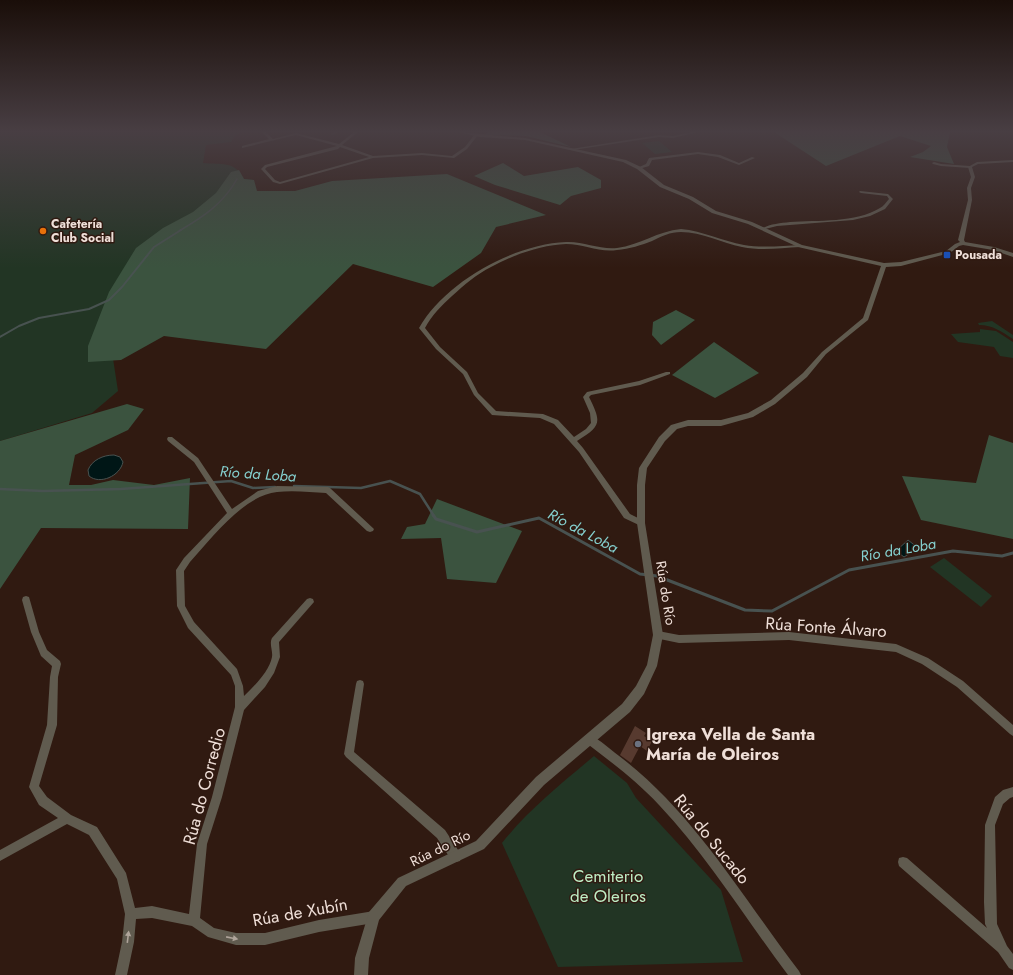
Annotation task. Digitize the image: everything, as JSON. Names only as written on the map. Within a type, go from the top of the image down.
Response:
[{"type":"street","points":[[270,178],[274,182],[280,182],[297,178]]},
{"type":"street","points":[[650,178],[656,183],[691,198],[714,212],[764,228],[800,246],[858,260],[884,265],[901,264],[948,252],[957,245],[963,243],[983,246],[1013,255]]},
{"type":"street","points":[[963,243],[961,240],[970,200],[969,188],[973,178]]},
{"type":"street","points":[[764,228],[774,224],[808,223],[872,215],[889,204],[891,199],[888,195],[861,192]]},
{"type":"street","points":[[641,523],[627,516],[573,441],[556,422],[541,416],[494,412],[476,394],[465,373],[438,348],[422,328],[424,322],[447,299],[481,270],[497,262],[544,246],[575,242],[601,248],[618,249],[648,241],[672,231],[696,232],[743,246],[772,248],[800,246]]},
{"type":"street","name":"Rúa do Río","points":[[361,975],[362,958],[374,917],[402,882],[480,845],[540,781],[626,708],[640,690],[652,666],[658,635],[641,523],[641,485],[643,468],[662,439],[674,427],[688,423],[721,423],[750,415],[774,402],[805,376],[824,353],[866,320],[884,265]]},
{"type":"street","points":[[573,441],[594,428],[596,423],[595,416],[586,397],[589,393],[640,383],[668,373]]},
{"type":"street","points":[[170,439],[196,460],[231,513]]},
{"type":"street","name":"Rúa do Corredio","points":[[194,921],[202,844],[217,797],[240,707],[239,686],[234,672],[192,625],[181,606],[180,570],[187,560],[231,513],[260,493],[266,491],[277,489],[328,490],[370,529]]},
{"type":"street","points":[[26,600],[35,632],[44,653],[57,664],[54,677],[52,725],[34,787],[43,800],[67,819],[93,831],[122,877],[131,914],[128,942],[121,975]]},
{"type":"street","points":[[240,707],[255,692],[270,669],[276,657],[275,641],[310,602]]},
{"type":"street","name":"Rúa Fonte Álvaro","points":[[658,635],[679,639],[789,636],[896,648],[924,661],[960,684],[1013,730]]},
{"type":"street","points":[[360,684],[349,754],[441,834],[456,857]]},
{"type":"street","name":"Rúa do Sucado","points":[[588,739],[622,763],[670,809],[719,868],[768,940],[795,975]]},
{"type":"street","points":[[1013,792],[1007,794],[999,801],[990,825],[991,924],[1003,950],[1013,964]]},
{"type":"street","points":[[0,856],[67,819]]},
{"type":"street","points":[[903,862],[1003,950]]},
{"type":"street","name":"Rúa de Xubín","points":[[131,914],[152,912],[194,921],[212,933],[236,939],[265,939],[319,926],[374,917]]},
{"type":"green space","points":[[0,178],[243,178],[244,179],[254,180],[110,339],[118,391],[92,413],[0,441]]},
{"type":"green space","points":[[227,178],[243,178],[244,179],[254,180],[257,191],[295,191],[332,181],[390,178],[455,178],[546,215],[496,227],[481,253],[433,287],[353,264],[266,349],[164,336],[121,360],[88,362],[88,346],[109,292],[136,248],[163,228],[193,212],[216,193]]},
{"type":"green space","points":[[478,178],[597,178],[601,180],[601,188],[571,196],[560,205],[495,185]]},
{"type":"green space","points":[[676,310],[695,320],[661,345],[652,335],[653,322]]},
{"type":"green space","points":[[992,321],[1013,335],[1013,339],[997,329],[979,325],[978,323]]},
{"type":"green space","points":[[980,329],[996,331],[1013,342],[1013,358],[1000,356],[994,347],[958,342],[951,334],[980,332]]},
{"type":"green space","points":[[714,342],[759,373],[715,398],[672,375]]},
{"type":"green space","points":[[127,404],[144,409],[128,430],[75,455],[69,485],[91,485],[113,480],[154,485],[190,478],[188,529],[41,528],[0,589],[0,441]]},
{"type":"green space","points":[[989,435],[1013,443],[1013,539],[921,520],[902,476],[976,483]]},
{"type":"green space","points":[[437,499],[522,531],[496,583],[447,579],[441,538],[401,539],[407,527],[425,524]]},
{"type":"green space","points":[[944,558],[992,596],[981,607],[930,567]]},
{"type":"green space","name":"Cemiterio de Oleiros","points":[[594,756],[627,783],[636,798],[721,890],[743,962],[558,967],[502,843],[534,808]]},
{"type":"water","points":[[114,455],[120,457],[123,462],[121,467],[114,475],[109,478],[99,480],[93,479],[89,476],[88,470],[92,463],[102,457]]},
{"type":"water","points":[[908,540],[918,548],[904,557],[896,551]]},
{"type":"building","name":"Igrexa Vella de Santa María de Oleiros","points":[[635,726],[646,733],[644,736],[652,741],[647,751],[640,746],[631,763],[620,755]]},
{"type":"waterway","points":[[179,231],[219,203],[237,179]]},
{"type":"waterway","points":[[0,337],[19,326],[39,318],[89,309],[109,300],[122,287],[154,247],[181,230]]},
{"type":"waterway","name":"Río da Loba","points":[[0,489],[43,491],[121,489],[231,481],[253,488],[275,487]]},
{"type":"waterway","name":"Río da Loba","points":[[294,486],[361,488],[390,481],[420,494],[434,516]]},
{"type":"waterway","name":"Río da Loba","points":[[433,515],[436,519],[477,532],[539,518],[640,574],[657,576],[745,610],[772,611],[849,570],[953,551],[1002,556],[1013,553]]},
{"type":"place","name":"Cafetería Club Social","points":[[43,231]]},
{"type":"place","name":"Pousada","points":[[947,255]]},
{"type":"place","name":"Igrexa Vella de Santa María de Oleiros","points":[[638,744]]}]
